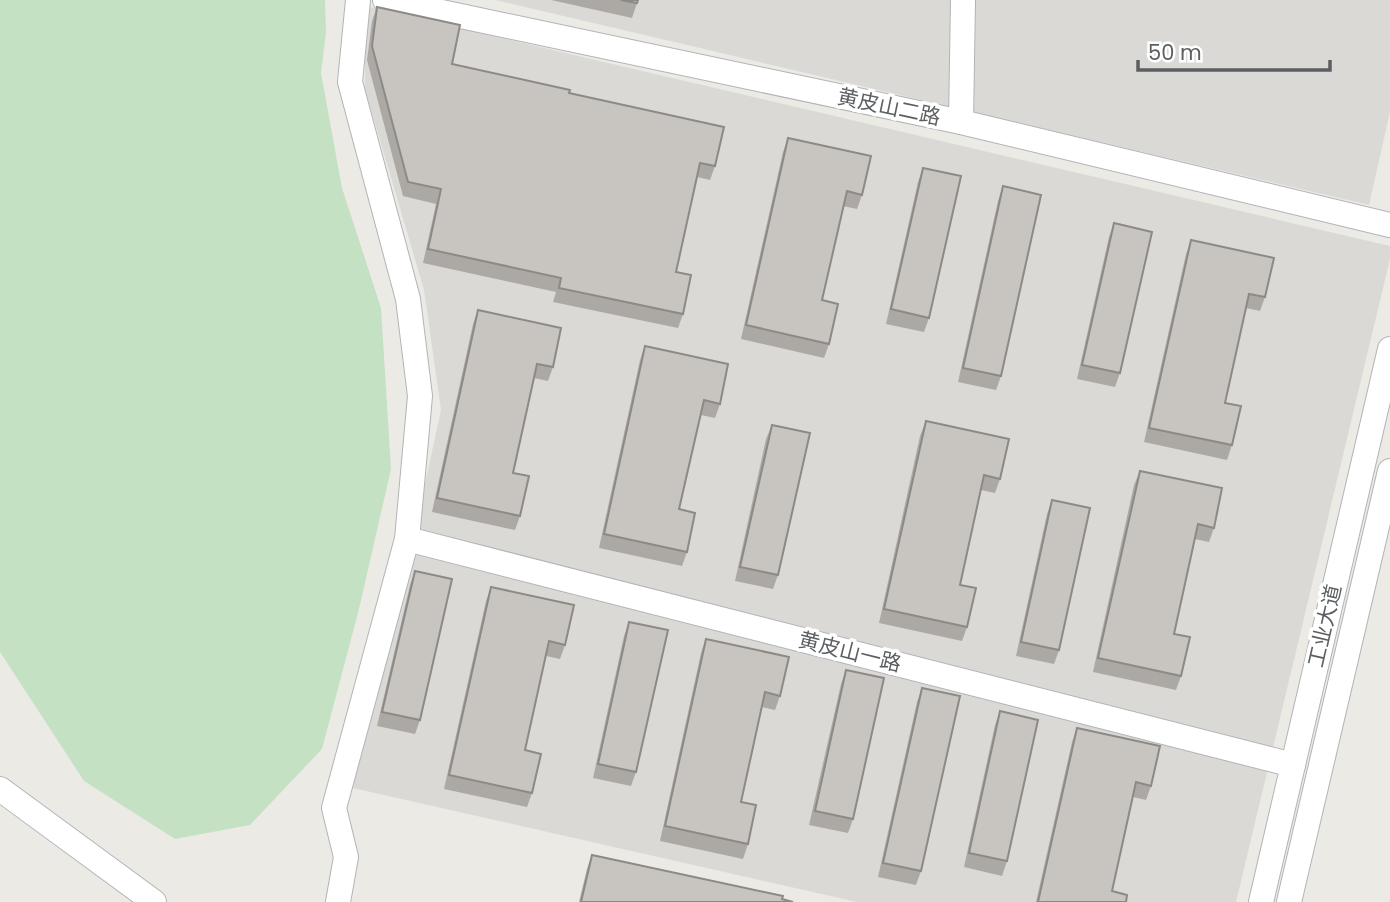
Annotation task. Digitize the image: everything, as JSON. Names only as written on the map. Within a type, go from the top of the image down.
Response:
[{"type":"street","points":[[338,902],[346,857],[334,808],[407,539],[420,396],[408,299],[350,82],[358,0]]},
{"type":"street","name":"黄皮山二路","points":[[385,0],[961,122],[1390,225]]},
{"type":"street","points":[[961,122],[964,0]]},
{"type":"street","name":"工业大道","points":[[1261,902],[1390,349]]},
{"type":"street","name":"工业大道","points":[[1289,902],[1390,471]]},
{"type":"street","name":"黄皮山一路","points":[[407,539],[1293,765]]},
{"type":"street","points":[[0,789],[154,902]]},
{"type":"shaded area","points":[[495,0],[1390,0],[1390,112],[1369,205]]},
{"type":"shaded area","points":[[365,6],[1390,246],[1390,259],[1236,902],[857,902],[353,788],[409,558],[441,410],[424,290],[365,89]]},
{"type":"green space","points":[[0,0],[325,0],[326,32],[321,73],[342,188],[381,308],[391,469],[359,609],[322,749],[250,825],[175,839],[84,781],[0,652]]},
{"type":"building","points":[[377,7],[460,25],[452,64],[724,127],[715,166],[700,163],[676,272],[691,275],[683,314],[559,288],[561,278],[428,249],[441,189],[408,182],[372,46]]},
{"type":"building","points":[[788,138],[871,156],[862,195],[847,191],[822,300],[838,304],[829,344],[746,325]]},
{"type":"building","points":[[923,168],[961,176],[929,318],[891,309]]},
{"type":"building","points":[[1003,186],[1041,195],[1001,376],[963,368]]},
{"type":"building","points":[[1114,223],[1152,232],[1120,373],[1082,365]]},
{"type":"building","points":[[1191,240],[1274,258],[1265,297],[1249,294],[1225,403],[1241,406],[1232,445],[1149,428]]},
{"type":"building","points":[[478,310],[561,328],[553,367],[537,364],[513,473],[529,476],[520,516],[437,498]]},
{"type":"building","points":[[645,346],[728,364],[720,404],[704,400],[679,509],[695,513],[687,552],[604,534]]},
{"type":"building","points":[[926,421],[1009,439],[1000,479],[984,475],[960,585],[976,588],[967,627],[884,609]]},
{"type":"building","points":[[772,425],[810,433],[778,575],[740,567]]},
{"type":"building","points":[[1140,471],[1222,488],[1214,528],[1198,524],[1174,634],[1190,637],[1181,676],[1098,658]]},
{"type":"building","points":[[1052,500],[1090,508],[1059,650],[1021,642]]},
{"type":"building","points":[[415,571],[452,579],[420,720],[382,712]]},
{"type":"building","points":[[491,587],[574,605],[565,645],[549,641],[525,750],[541,754],[532,793],[449,775]]},
{"type":"building","points":[[629,622],[668,630],[636,772],[598,764]]},
{"type":"building","points":[[706,639],[789,657],[780,696],[765,692],[741,802],[756,805],[748,844],[665,826]]},
{"type":"building","points":[[846,670],[884,678],[853,819],[815,811]]},
{"type":"building","points":[[922,688],[960,696],[921,871],[883,863]]},
{"type":"building","points":[[1000,711],[1038,720],[1007,861],[969,853]]},
{"type":"building","points":[[1077,728],[1160,746],[1151,786],[1136,782],[1112,891],[1127,895],[1126,902],[1038,902]]},
{"type":"building","points":[[592,855],[783,896],[782,899],[793,902],[581,902]]}]
